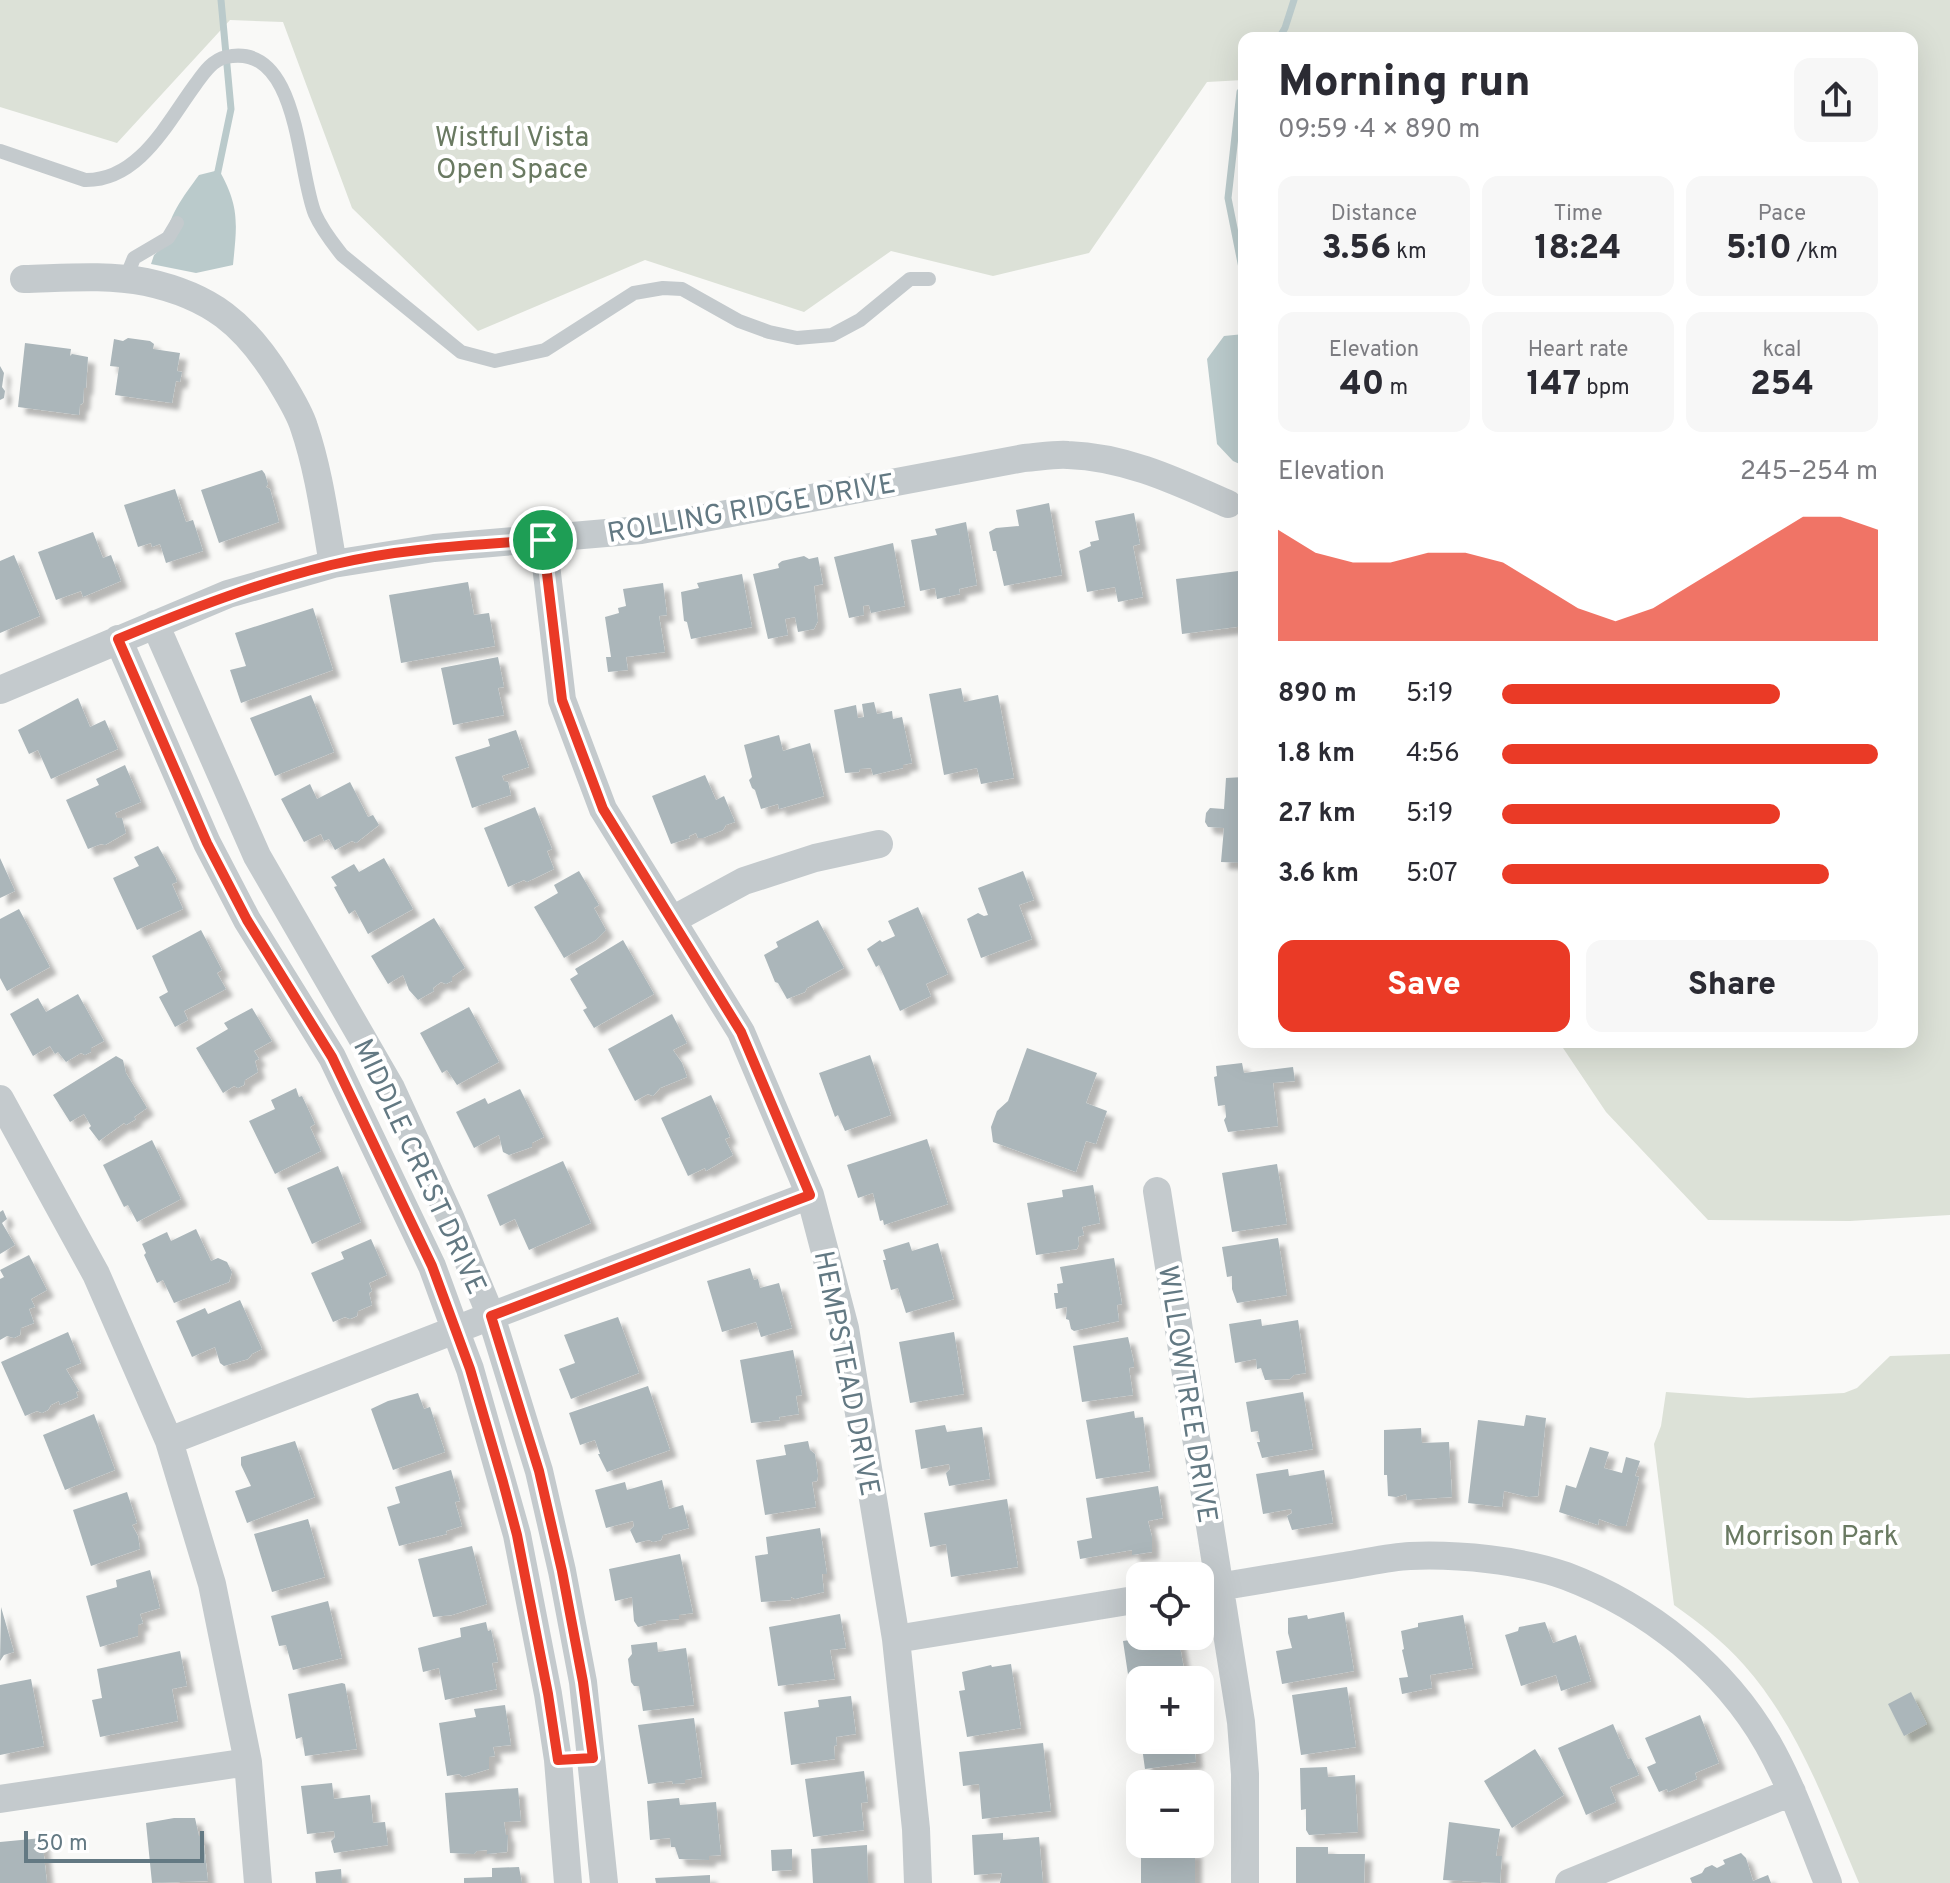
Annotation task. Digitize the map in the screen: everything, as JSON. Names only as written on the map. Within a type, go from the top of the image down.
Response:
[{"type":"street","points":[[24,279],[145,282],[201,302],[228,316],[260,348],[303,424],[314,463],[333,564]]},
{"type":"street","name":"ROLLING RIDGE DRIVE","points":[[0,690],[228,594],[333,564],[434,548],[641,530],[1024,458],[1067,454],[1119,461],[1236,503]]},
{"type":"street","name":"HEMPSTEAD DRIVE","points":[[543,540],[562,700],[603,809],[741,1032],[810,1195],[845,1328],[896,1639],[916,1829],[918,1883]]},
{"type":"street","name":"MIDDLE CREST DRIVE","points":[[155,624],[240,822],[391,1088],[491,1316],[539,1471],[559,1556],[583,1682],[604,1883]]},
{"type":"street","name":"MIDDLE CREST DRIVE","points":[[118,639],[207,843],[247,920],[332,1057],[432,1266],[455,1329],[517,1535],[558,1760],[568,1883]]},
{"type":"street","points":[[672,920],[744,881],[815,858],[879,844]]},
{"type":"street","points":[[282,976],[314,956]]},
{"type":"street","points":[[0,1099],[96,1274],[169,1441],[212,1584],[248,1762],[258,1883]]},
{"type":"street","name":"WILLOWTREE DRIVE","points":[[1157,1191],[1207,1562]]},
{"type":"street","points":[[169,1441],[810,1195]]},
{"type":"street","points":[[1214,1587],[1408,1556],[1490,1559],[1564,1575],[1620,1601],[1671,1634],[1712,1671],[1739,1702],[1767,1742],[1792,1792],[1828,1883]]},
{"type":"street","points":[[896,1639],[1126,1601]]},
{"type":"street","name":"WILLOWTREE DRIVE","points":[[1214,1607],[1243,1748],[1245,1883]]},
{"type":"street","points":[[558,1760],[593,1758]]},
{"type":"street","points":[[0,1799],[248,1762]]},
{"type":"street","points":[[1569,1883],[1792,1792]]},
{"type":"lane","points":[[0,151],[85,180],[98,181],[121,173],[143,156],[205,71],[221,58],[243,53],[265,65],[288,96],[314,212],[326,235],[342,255],[461,352],[495,361],[545,350],[634,293],[663,288],[682,289],[739,321],[797,338],[832,335],[860,320],[910,279],[929,279]]},
{"type":"lane","points":[[125,280],[134,258],[168,238],[177,223]]},
{"type":"green space","name":"Wistful Vista Open Space","points":[[0,0],[1950,0],[1950,1215],[1850,1221],[1708,1220],[1606,1112],[1563,1048],[1918,1048],[1918,32],[1238,32],[1238,80],[1207,82],[1089,253],[993,276],[891,251],[804,312],[645,260],[478,331],[352,208],[283,22],[230,20],[117,143],[0,107]]},
{"type":"green space","name":"Morrison Park","points":[[1950,1354],[1950,1883],[1859,1883],[1810,1769],[1781,1715],[1736,1656],[1674,1605],[1654,1444],[1661,1426],[1666,1392],[1748,1398],[1844,1393],[1857,1388],[1890,1356]]},
{"type":"shaded area","points":[[219,170],[234,206],[233,265],[196,273],[151,264],[154,255],[165,245],[172,216],[193,183],[199,175]]},
{"type":"shaded area","points":[[1238,335],[1238,463],[1217,444],[1207,359],[1224,336]]},
{"type":"building","points":[[128,338],[150,341],[154,344],[153,349],[180,353],[177,371],[182,372],[180,382],[176,381],[172,403],[115,395],[119,367],[110,366],[114,339],[123,341]]},
{"type":"building","points":[[25,343],[71,349],[70,356],[88,357],[86,388],[79,415],[18,407]]},
{"type":"building","points":[[0,366],[4,373],[2,387],[5,391],[4,398],[0,400]]},
{"type":"building","points":[[262,470],[279,522],[219,543],[201,490]]},
{"type":"building","points":[[175,489],[186,522],[193,520],[203,551],[166,563],[160,544],[138,547],[124,505]]},
{"type":"building","points":[[1049,503],[1062,575],[1004,586],[989,532],[996,528],[1019,526],[1016,510]]},
{"type":"building","points":[[1134,513],[1140,544],[1133,546],[1143,597],[1118,602],[1115,587],[1087,592],[1079,551],[1091,546],[1090,542],[1099,540],[1095,521]]},
{"type":"building","points":[[966,522],[977,585],[959,589],[960,594],[937,599],[935,588],[920,591],[911,540],[937,535],[935,529]]},
{"type":"building","points":[[93,532],[103,558],[111,555],[121,581],[83,597],[81,591],[56,600],[38,552]]},
{"type":"building","points":[[893,543],[905,606],[871,613],[869,605],[863,606],[864,615],[849,618],[834,557]]},
{"type":"building","points":[[14,555],[40,616],[0,633],[0,561]]},
{"type":"building","points":[[804,556],[809,559],[818,557],[823,584],[814,586],[818,621],[814,629],[798,632],[795,617],[785,619],[788,635],[768,639],[753,574],[779,568],[778,564],[782,561]]},
{"type":"building","points":[[1238,571],[1238,627],[1182,634],[1176,579]]},
{"type":"building","points":[[742,574],[752,627],[691,639],[687,622],[684,621],[681,592],[699,588],[697,583]]},
{"type":"building","points":[[468,582],[474,615],[489,613],[495,646],[401,663],[389,595]]},
{"type":"building","points":[[663,583],[667,615],[659,616],[665,652],[626,657],[628,670],[608,672],[606,657],[611,657],[605,617],[619,613],[618,608],[626,606],[623,589]]},
{"type":"building","points":[[313,608],[333,670],[241,703],[230,670],[246,666],[235,633]]},
{"type":"building","points":[[498,657],[504,687],[498,688],[504,715],[453,725],[441,668]]},
{"type":"building","points":[[961,688],[964,702],[998,695],[1014,778],[981,784],[977,768],[944,775],[929,694]]},
{"type":"building","points":[[311,695],[334,752],[275,776],[250,718]]},
{"type":"building","points":[[78,698],[90,727],[105,720],[118,749],[51,779],[38,750],[29,754],[18,730]]},
{"type":"building","points":[[874,702],[877,714],[892,711],[893,719],[902,717],[912,763],[873,775],[871,768],[845,773],[834,710],[856,705],[858,718],[864,717],[862,704]]},
{"type":"building","points":[[516,730],[529,767],[502,776],[508,782],[511,795],[472,808],[455,757],[490,746],[488,739]]},
{"type":"building","points":[[779,735],[783,751],[810,743],[824,796],[779,809],[778,804],[761,809],[749,780],[752,777],[744,745]]},
{"type":"building","points":[[125,765],[141,802],[115,813],[117,818],[122,818],[126,833],[105,845],[88,849],[66,800],[99,785],[96,779]]},
{"type":"building","points":[[705,775],[716,800],[724,796],[735,822],[703,838],[698,838],[696,833],[671,844],[652,796]]},
{"type":"building","points":[[1238,777],[1238,863],[1221,862],[1224,828],[1208,827],[1205,822],[1210,808],[1224,809],[1226,778]]},
{"type":"building","points":[[350,782],[368,817],[373,815],[379,825],[356,843],[352,841],[335,850],[329,839],[324,841],[321,834],[304,842],[281,799],[310,784],[317,799]]},
{"type":"building","points":[[535,807],[552,849],[547,851],[554,869],[508,887],[484,828]]},
{"type":"building","points":[[158,846],[176,878],[177,882],[172,884],[183,909],[137,930],[113,878],[139,866],[134,857]]},
{"type":"building","points":[[0,858],[15,891],[0,898]]},
{"type":"building","points":[[384,858],[413,909],[368,934],[355,910],[349,914],[331,877],[354,864],[359,872]]},
{"type":"building","points":[[579,871],[599,905],[594,908],[606,930],[596,940],[564,958],[534,907],[558,893],[554,885]]},
{"type":"building","points":[[1023,871],[1034,900],[1019,905],[1032,939],[981,958],[967,919],[978,913],[988,915],[978,888]]},
{"type":"building","points":[[918,907],[948,974],[926,984],[931,996],[900,1011],[879,965],[876,967],[867,949],[880,940],[882,942],[895,936],[888,921]]},
{"type":"building","points":[[19,909],[50,967],[7,991],[0,978],[0,919]]},
{"type":"building","points":[[434,918],[465,968],[452,977],[452,981],[446,984],[441,982],[433,988],[434,991],[418,1000],[409,990],[403,975],[388,984],[371,956]]},
{"type":"building","points":[[818,920],[844,968],[805,992],[787,999],[775,982],[764,955],[778,947],[776,942]]},
{"type":"building","points":[[201,930],[222,970],[217,973],[226,989],[184,1011],[188,1020],[175,1027],[159,997],[168,992],[152,956]]},
{"type":"building","points":[[623,940],[654,994],[594,1028],[583,1010],[587,1008],[570,979],[578,974],[575,969]]},
{"type":"building","points":[[78,994],[104,1041],[91,1048],[91,1052],[81,1053],[66,1062],[50,1046],[33,1056],[10,1014],[38,998],[46,1012]]},
{"type":"building","points":[[469,1007],[499,1062],[457,1085],[447,1070],[442,1073],[420,1033]]},
{"type":"building","points":[[252,1008],[272,1041],[254,1051],[259,1059],[255,1061],[258,1072],[245,1080],[244,1085],[234,1086],[223,1093],[196,1048],[228,1029],[224,1023]]},
{"type":"building","points":[[672,1014],[687,1043],[673,1050],[687,1077],[660,1088],[653,1096],[648,1094],[635,1101],[608,1049]]},
{"type":"building","points":[[1027,1048],[1097,1073],[1086,1103],[1107,1111],[1096,1144],[1086,1141],[1076,1172],[993,1142],[991,1127],[997,1111],[1008,1101]]},
{"type":"building","points":[[870,1055],[891,1115],[845,1131],[838,1115],[835,1117],[819,1073]]},
{"type":"building","points":[[116,1056],[123,1060],[126,1073],[147,1108],[134,1117],[136,1119],[126,1125],[124,1123],[99,1141],[89,1128],[91,1126],[84,1114],[70,1122],[53,1095]]},
{"type":"building","points":[[1242,1063],[1244,1073],[1293,1067],[1295,1081],[1273,1083],[1278,1126],[1228,1132],[1224,1120],[1225,1105],[1218,1106],[1214,1077],[1217,1076],[1216,1066]]},
{"type":"building","points":[[296,1088],[315,1124],[310,1127],[321,1151],[275,1174],[249,1121],[275,1109],[271,1100]]},
{"type":"building","points":[[520,1089],[544,1137],[532,1143],[532,1147],[509,1155],[503,1152],[499,1135],[474,1148],[456,1112],[485,1098],[488,1104]]},
{"type":"building","points":[[711,1095],[730,1137],[725,1139],[733,1155],[706,1171],[705,1168],[688,1176],[661,1118]]},
{"type":"building","points":[[927,1139],[948,1204],[884,1225],[883,1220],[880,1221],[873,1193],[858,1198],[847,1165]]},
{"type":"building","points":[[152,1140],[181,1199],[137,1222],[128,1205],[124,1207],[103,1165]]},
{"type":"building","points":[[563,1161],[591,1223],[529,1250],[515,1219],[500,1226],[487,1195]]},
{"type":"building","points":[[1277,1164],[1287,1224],[1232,1232],[1222,1173]]},
{"type":"building","points":[[338,1166],[361,1222],[312,1244],[287,1188]]},
{"type":"building","points":[[1093,1185],[1100,1223],[1082,1227],[1084,1235],[1078,1237],[1077,1249],[1036,1255],[1027,1203],[1063,1197],[1062,1190]]},
{"type":"building","points":[[3,1210],[7,1219],[2,1223],[15,1245],[0,1254],[0,1212]]},
{"type":"building","points":[[196,1229],[211,1261],[218,1258],[227,1262],[232,1272],[229,1282],[174,1303],[163,1280],[157,1283],[142,1244],[167,1232],[171,1241]]},
{"type":"building","points":[[1278,1238],[1287,1295],[1237,1303],[1232,1276],[1227,1277],[1222,1247]]},
{"type":"building","points":[[371,1239],[387,1275],[369,1283],[372,1305],[358,1311],[357,1316],[333,1322],[311,1273],[344,1259],[341,1252]]},
{"type":"building","points":[[909,1242],[912,1251],[938,1243],[954,1299],[906,1313],[898,1288],[891,1290],[883,1250]]},
{"type":"building","points":[[29,1255],[47,1290],[31,1299],[35,1307],[29,1309],[34,1323],[21,1328],[20,1335],[14,1338],[7,1336],[0,1340],[0,1279],[4,1277],[0,1270]]},
{"type":"building","points":[[1114,1258],[1122,1304],[1117,1305],[1119,1321],[1074,1331],[1066,1319],[1067,1307],[1056,1309],[1054,1293],[1058,1293],[1057,1284],[1063,1283],[1060,1267]]},
{"type":"building","points":[[750,1268],[760,1288],[779,1283],[792,1328],[761,1337],[756,1322],[722,1332],[707,1281]]},
{"type":"building","points":[[240,1300],[262,1349],[248,1359],[224,1366],[215,1347],[192,1357],[176,1321],[205,1308],[208,1314]]},
{"type":"building","points":[[618,1317],[639,1373],[571,1399],[559,1369],[575,1363],[564,1335]]},
{"type":"building","points":[[1261,1319],[1262,1326],[1298,1320],[1306,1373],[1290,1379],[1265,1380],[1261,1368],[1257,1369],[1256,1359],[1235,1363],[1229,1324]]},
{"type":"building","points":[[68,1332],[81,1363],[66,1369],[79,1391],[76,1392],[78,1397],[60,1405],[59,1401],[42,1413],[37,1411],[25,1416],[1,1362]]},
{"type":"building","points":[[954,1332],[964,1394],[910,1403],[899,1342]]},
{"type":"building","points":[[1128,1337],[1134,1363],[1134,1367],[1129,1368],[1133,1395],[1082,1402],[1073,1346]]},
{"type":"building","points":[[793,1350],[802,1395],[796,1396],[799,1414],[751,1423],[740,1360]]},
{"type":"building","points":[[648,1386],[670,1450],[607,1472],[595,1440],[580,1445],[569,1413]]},
{"type":"building","points":[[1303,1392],[1313,1449],[1262,1458],[1257,1442],[1260,1442],[1258,1431],[1251,1432],[1246,1402]]},
{"type":"building","points":[[418,1393],[424,1409],[430,1407],[445,1452],[393,1470],[371,1409]]},
{"type":"building","points":[[1134,1411],[1135,1418],[1143,1417],[1150,1471],[1096,1479],[1086,1420]]},
{"type":"building","points":[[94,1414],[115,1470],[65,1490],[43,1435]]},
{"type":"building","points":[[1526,1415],[1546,1418],[1538,1496],[1504,1491],[1502,1507],[1468,1503],[1478,1420],[1524,1426]]},
{"type":"building","points":[[945,1425],[947,1432],[982,1427],[990,1479],[949,1486],[946,1473],[950,1469],[949,1464],[921,1469],[915,1430]]},
{"type":"building","points":[[1421,1428],[1422,1443],[1449,1442],[1452,1497],[1407,1500],[1406,1494],[1388,1496],[1387,1475],[1384,1475],[1384,1430]]},
{"type":"building","points":[[295,1441],[315,1497],[247,1523],[235,1491],[251,1486],[241,1465],[241,1457]]},
{"type":"building","points":[[808,1441],[810,1450],[815,1454],[818,1476],[817,1481],[812,1482],[816,1507],[765,1515],[756,1460],[786,1455],[784,1445]]},
{"type":"building","points":[[1590,1447],[1609,1452],[1604,1468],[1622,1473],[1626,1457],[1640,1461],[1626,1526],[1599,1519],[1598,1525],[1559,1512],[1566,1485],[1576,1488]]},
{"type":"building","points":[[1288,1469],[1289,1476],[1324,1470],[1333,1523],[1292,1530],[1287,1516],[1292,1513],[1291,1509],[1263,1514],[1256,1474]]},
{"type":"building","points":[[451,1470],[460,1501],[455,1502],[462,1526],[446,1531],[447,1534],[399,1546],[387,1507],[400,1503],[395,1487]]},
{"type":"building","points":[[662,1480],[669,1509],[683,1505],[689,1528],[663,1535],[661,1540],[636,1543],[630,1530],[634,1526],[633,1521],[606,1528],[595,1490],[625,1482],[627,1490]]},
{"type":"building","points":[[1158,1486],[1163,1518],[1148,1521],[1152,1552],[1132,1555],[1132,1550],[1080,1559],[1077,1541],[1092,1538],[1086,1498]]},
{"type":"building","points":[[127,1492],[137,1523],[132,1525],[140,1549],[91,1566],[73,1510]]},
{"type":"building","points":[[1007,1499],[1018,1567],[951,1577],[946,1544],[930,1547],[924,1513]]},
{"type":"building","points":[[308,1519],[325,1577],[272,1592],[254,1534]]},
{"type":"building","points":[[820,1528],[827,1574],[822,1574],[824,1592],[795,1599],[791,1597],[791,1600],[761,1602],[755,1556],[768,1554],[766,1537]]},
{"type":"building","points":[[472,1546],[487,1604],[452,1615],[433,1617],[418,1559]]},
{"type":"building","points":[[680,1554],[693,1613],[638,1627],[634,1621],[632,1597],[615,1601],[609,1569]]},
{"type":"building","points":[[150,1570],[160,1608],[140,1614],[143,1623],[138,1625],[138,1636],[100,1647],[86,1596],[117,1587],[116,1580]]},
{"type":"building","points":[[328,1601],[342,1658],[293,1670],[286,1645],[279,1646],[271,1616]]},
{"type":"building","points":[[1,1607],[14,1652],[4,1655],[0,1661]]},
{"type":"building","points":[[1344,1612],[1354,1671],[1282,1684],[1276,1651],[1292,1648],[1288,1618],[1307,1615],[1308,1619]]},
{"type":"building","points":[[840,1614],[846,1648],[830,1650],[835,1679],[778,1686],[769,1627]]},
{"type":"building","points":[[1463,1615],[1473,1668],[1430,1675],[1432,1688],[1402,1694],[1399,1678],[1408,1677],[1401,1631],[1418,1627],[1418,1623]]},
{"type":"building","points":[[486,1622],[488,1631],[491,1630],[498,1662],[492,1663],[497,1689],[445,1700],[439,1668],[423,1672],[418,1648],[461,1637],[460,1628]]},
{"type":"building","points":[[1545,1622],[1553,1643],[1576,1635],[1591,1681],[1561,1691],[1556,1675],[1521,1686],[1505,1635],[1518,1631],[1519,1627]]},
{"type":"building","points":[[1123,1641],[1126,1641],[1126,1650],[1181,1650],[1183,1666],[1127,1666]]},
{"type":"building","points":[[657,1642],[658,1652],[686,1648],[694,1705],[643,1711],[639,1686],[631,1682],[628,1659],[632,1654],[631,1645]]},
{"type":"building","points":[[180,1651],[187,1686],[172,1689],[178,1721],[100,1737],[92,1700],[102,1698],[97,1669]]},
{"type":"building","points":[[1011,1664],[1021,1728],[967,1737],[959,1691],[965,1690],[962,1672]]},
{"type":"building","points":[[31,1679],[44,1746],[0,1755],[0,1685]]},
{"type":"building","points":[[345,1684],[357,1749],[305,1756],[302,1737],[296,1739],[288,1694]]},
{"type":"building","points":[[1347,1687],[1356,1747],[1301,1755],[1292,1695]]},
{"type":"building","points":[[1911,1692],[1927,1724],[1904,1736],[1888,1704]]},
{"type":"building","points":[[851,1696],[856,1734],[836,1737],[835,1759],[791,1765],[784,1712],[819,1707],[818,1700]]},
{"type":"building","points":[[505,1705],[511,1745],[493,1747],[495,1756],[489,1757],[489,1769],[463,1777],[459,1774],[447,1776],[439,1723],[476,1717],[474,1709]]},
{"type":"building","points":[[1700,1715],[1719,1763],[1695,1773],[1697,1779],[1668,1792],[1667,1789],[1659,1792],[1647,1767],[1656,1763],[1645,1738]]},
{"type":"building","points":[[694,1718],[702,1777],[685,1780],[685,1783],[648,1784],[638,1725]]},
{"type":"building","points":[[1613,1724],[1628,1759],[1631,1758],[1639,1775],[1610,1787],[1616,1802],[1586,1815],[1558,1748]]},
{"type":"building","points":[[1043,1743],[1051,1811],[982,1819],[979,1784],[963,1786],[959,1752]]},
{"type":"building","points":[[1535,1749],[1564,1795],[1512,1828],[1484,1781]]},
{"type":"building","points":[[1143,1754],[1195,1754],[1196,1762],[1145,1769]]},
{"type":"building","points":[[1327,1767],[1328,1777],[1355,1775],[1358,1832],[1309,1835],[1306,1830],[1306,1809],[1301,1810],[1300,1768]]},
{"type":"building","points":[[864,1771],[868,1802],[861,1803],[864,1830],[813,1837],[805,1779]]},
{"type":"building","points":[[332,1783],[334,1799],[370,1795],[373,1823],[385,1822],[388,1845],[334,1853],[331,1841],[335,1837],[334,1831],[307,1834],[301,1786]]},
{"type":"building","points":[[518,1788],[521,1821],[504,1822],[508,1835],[507,1852],[450,1853],[445,1793]]},
{"type":"building","points":[[679,1798],[680,1805],[716,1802],[721,1855],[709,1856],[709,1860],[679,1859],[675,1847],[671,1847],[670,1838],[650,1840],[647,1801]]},
{"type":"building","points":[[195,1818],[199,1836],[203,1836],[208,1881],[152,1883],[146,1823]]},
{"type":"building","points":[[1449,1822],[1500,1829],[1496,1856],[1502,1856],[1500,1883],[1443,1880]]},
{"type":"building","points":[[1003,1833],[1003,1840],[1039,1837],[1043,1883],[1000,1883],[1002,1873],[974,1875],[972,1835]]},
{"type":"building","points":[[42,1838],[47,1883],[0,1883],[0,1842]]},
{"type":"building","points":[[867,1845],[868,1883],[813,1883],[811,1849]]},
{"type":"building","points":[[1296,1847],[1328,1847],[1328,1854],[1365,1854],[1364,1883],[1296,1883]]},
{"type":"building","points":[[792,1849],[792,1870],[772,1871],[771,1850]]},
{"type":"building","points":[[1741,1853],[1746,1858],[1753,1881],[1768,1875],[1771,1883],[1692,1883],[1690,1878],[1702,1873],[1705,1868],[1712,1865],[1717,1868],[1725,1864],[1723,1860]]},
{"type":"building","points":[[1141,1858],[1195,1858],[1195,1883],[1141,1883]]},
{"type":"building","points":[[519,1867],[522,1883],[464,1883],[464,1878],[492,1877],[492,1868]]},
{"type":"building","points":[[341,1869],[342,1883],[316,1883],[315,1872]]},
{"type":"building","points":[[710,1875],[710,1883],[656,1883],[655,1878]]},
{"type":"waterway","points":[[217,176],[231,109],[221,0]]},
{"type":"waterway","points":[[1283,32],[1294,0]]},
{"type":"waterway","points":[[1238,110],[1228,198],[1238,248]]},
{"type":"route","points":[[543,540],[562,700],[603,809],[741,1032],[810,1195],[491,1316],[539,1471],[583,1682],[593,1758],[558,1760],[517,1535],[470,1369],[432,1266],[332,1057],[247,920],[207,843],[118,639],[228,594],[333,564],[434,548],[543,540]]}]
